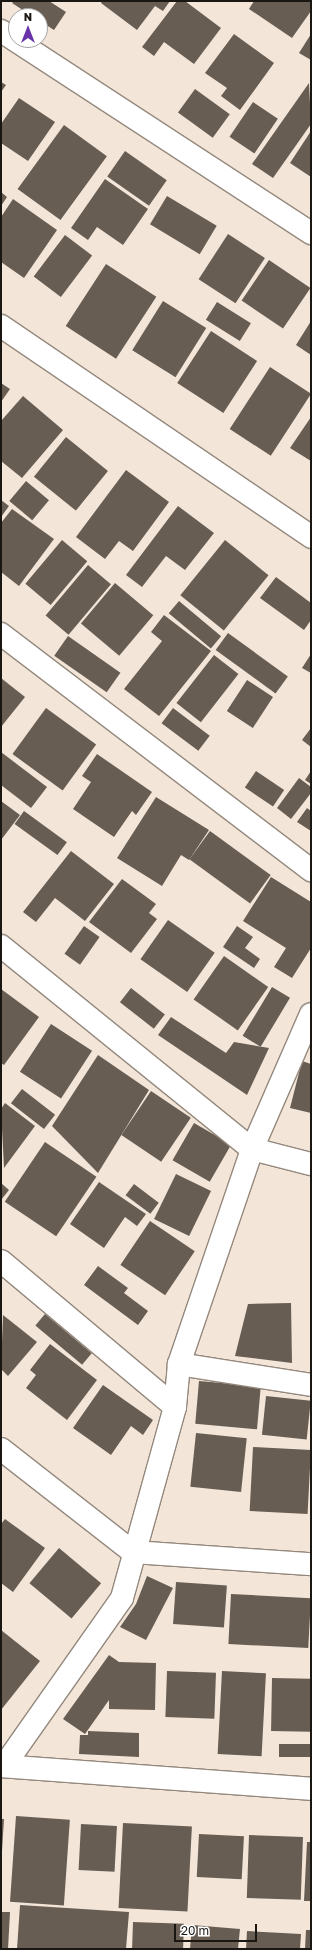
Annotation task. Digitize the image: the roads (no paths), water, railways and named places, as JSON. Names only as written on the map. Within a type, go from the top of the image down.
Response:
[{"type":"street","points":[[1,31],[311,232]]},
{"type":"street","points":[[1,326],[311,537]]},
{"type":"street","points":[[1,634],[311,870]]},
{"type":"street","points":[[1,946],[252,1149],[311,1164]]},
{"type":"street","points":[[2,1765],[122,1598],[133,1552],[175,1407],[179,1364],[252,1149],[311,1014]]},
{"type":"street","points":[[1,1261],[175,1407]]},
{"type":"street","points":[[179,1364],[311,1386]]},
{"type":"street","points":[[1,1449],[133,1552],[311,1564]]},
{"type":"street","points":[[2,1765],[311,1789]]}]
